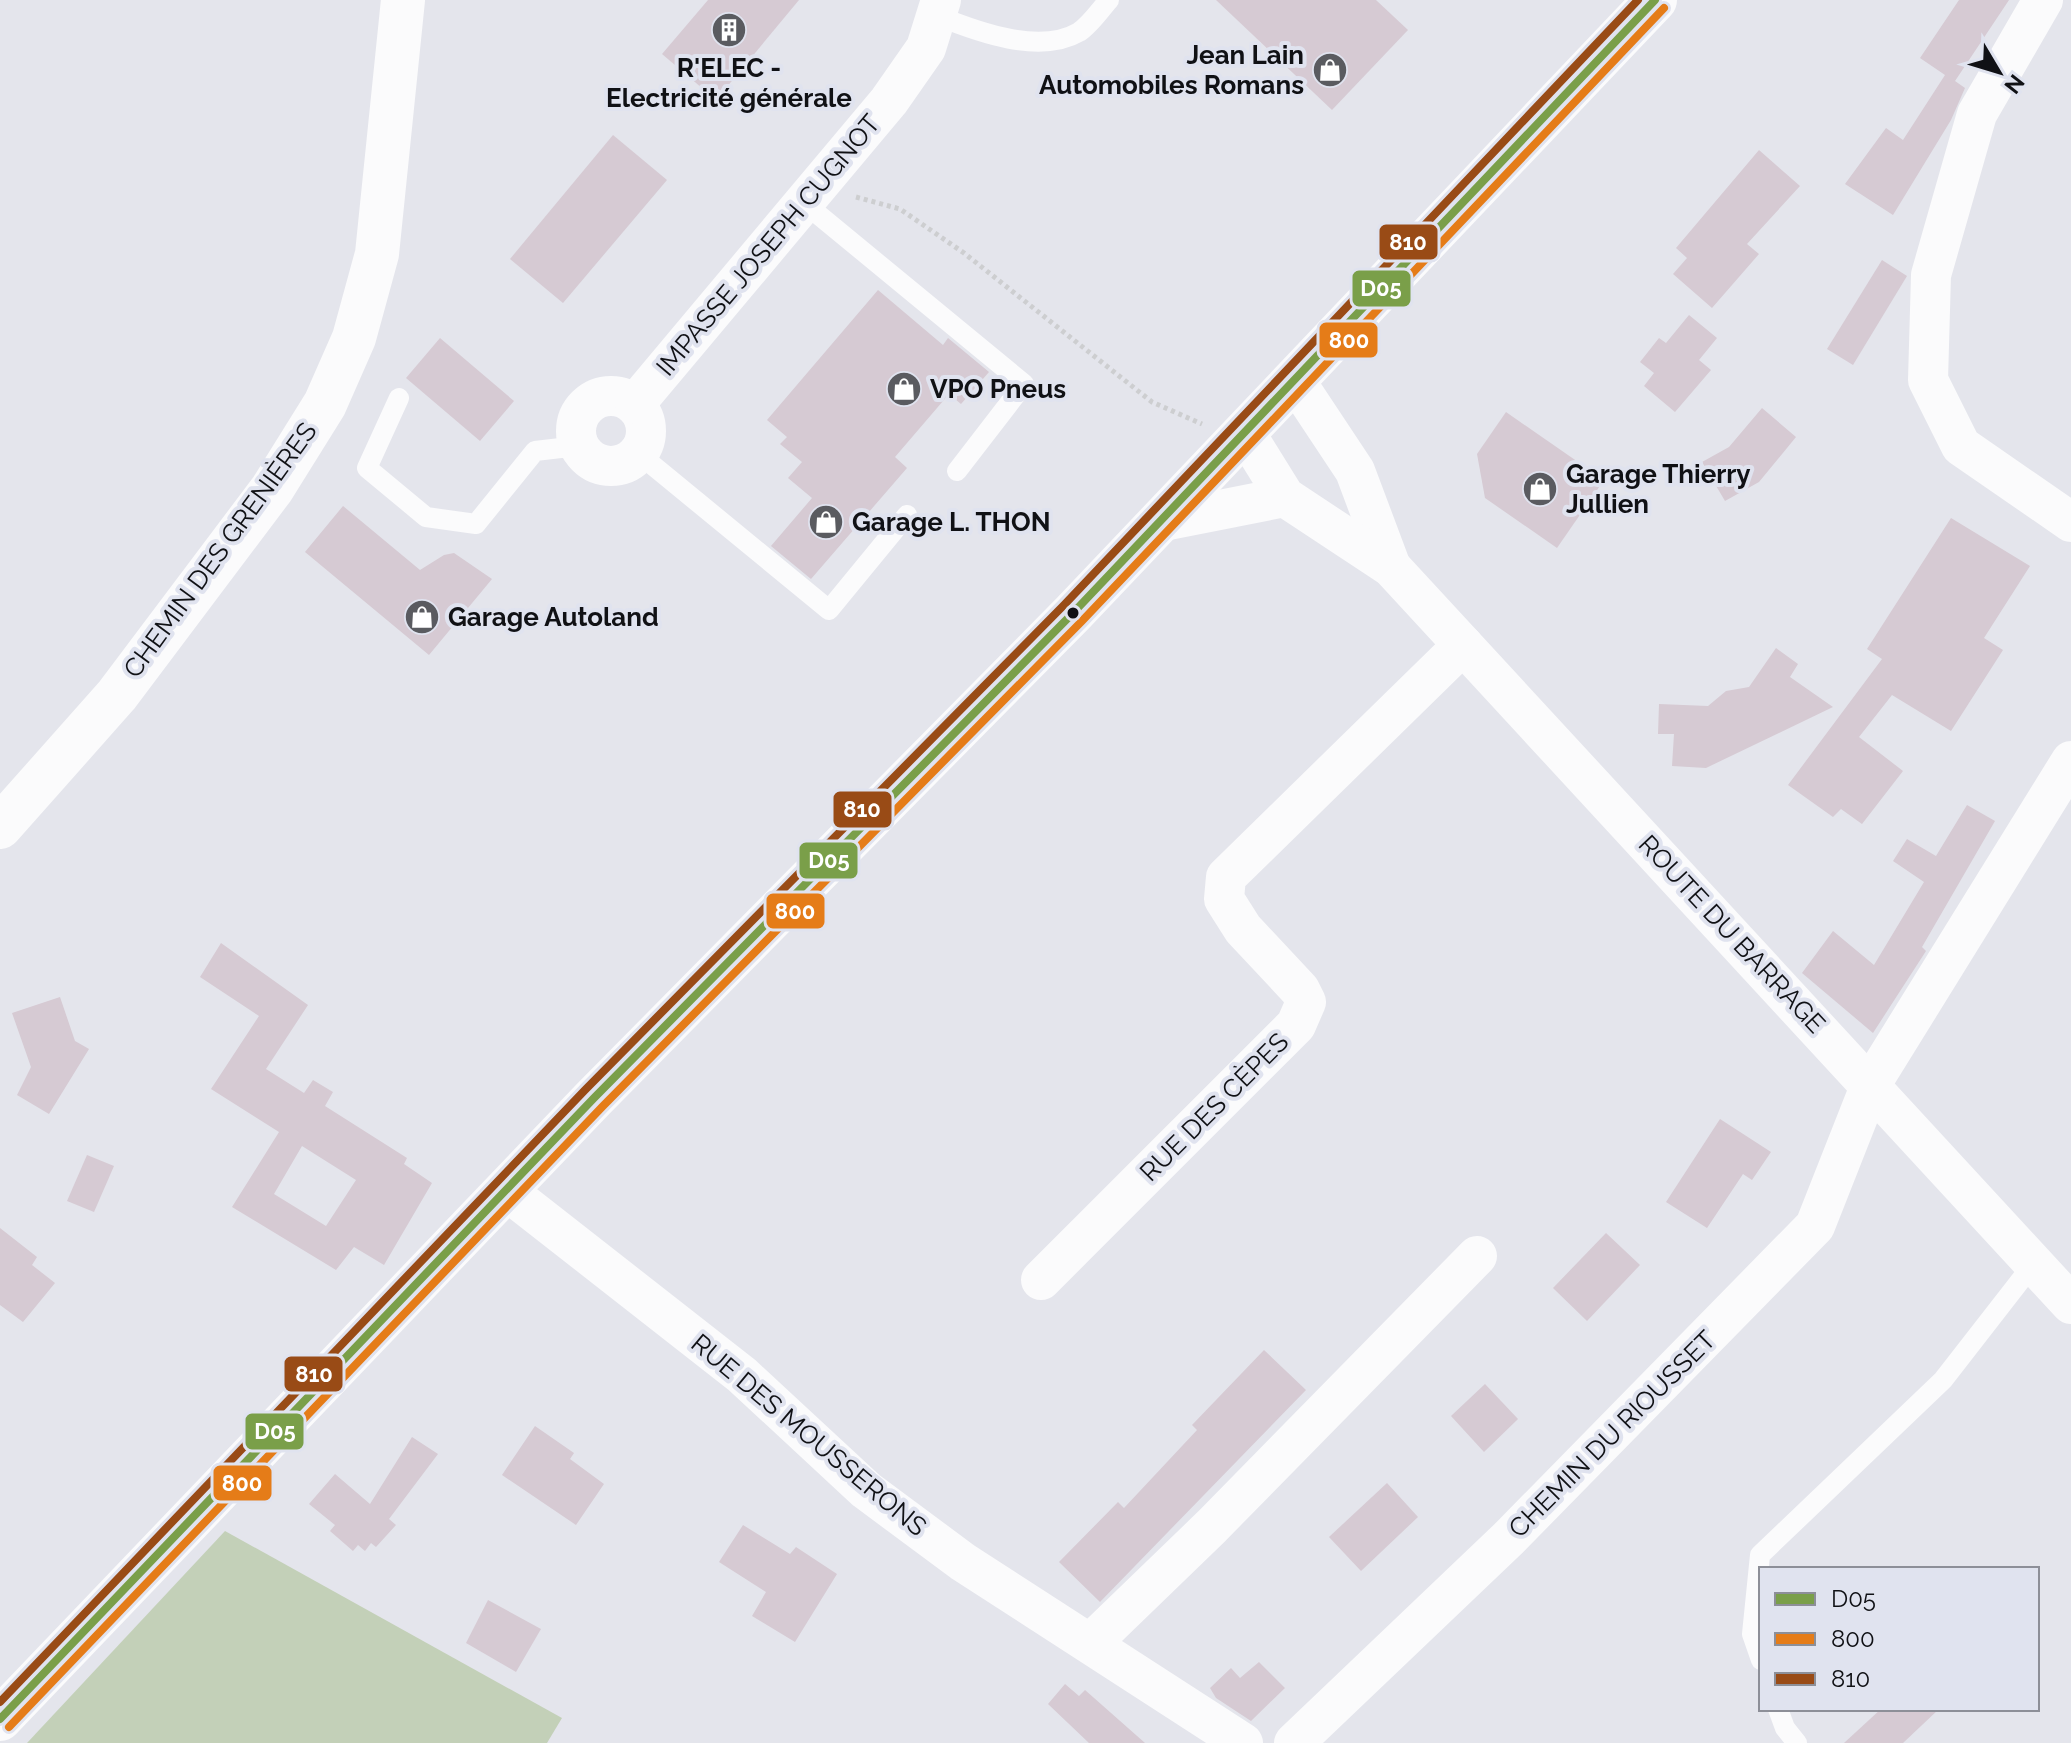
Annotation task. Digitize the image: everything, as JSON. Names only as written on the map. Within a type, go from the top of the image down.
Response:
[{"type":"main road","name":"CHEMIN DES GRENIÈRES","points":[[0,827],[117,695],[272,489],[325,404],[354,338],[377,254],[403,0]]},
{"type":"main road","points":[[0,1719],[507,1191],[1159,522],[1655,0]]},
{"type":"street","points":[[2043,0],[1977,114],[1931,275],[1928,380],[1961,446],[2071,522]]},
{"type":"street","name":"IMPASSE JOSEPH CUGNOT","points":[[635,404],[889,101],[926,48],[940,8]]},
{"type":"street","name":"ROUTE DU BARRAGE","points":[[1294,379],[1355,471],[1391,567]]},
{"type":"street","points":[[613,395],[635,404],[645,419],[646,438],[639,454],[624,465],[606,467],[589,460],[578,446],[576,422],[589,402],[613,395]]},
{"type":"street","name":"ROUTE DU BARRAGE","points":[[1239,437],[1285,497],[1391,567],[2071,1304]]},
{"type":"street","points":[[1159,522],[1285,497]]},
{"type":"street","name":"RUE DES CÈPES","points":[[1041,1280],[1296,1025],[1306,1002],[1300,990],[1243,929],[1224,899],[1226,877],[1463,645]]},
{"type":"street","name":"CHEMIN DU RIOUSSET","points":[[1294,1743],[1509,1538],[1815,1226],[1871,1084],[2071,761]]},
{"type":"street","name":"RUE DES MOUSSERONS","points":[[507,1191],[742,1375],[866,1490],[963,1562],[1243,1743]]},
{"type":"street","points":[[1091,1643],[1212,1526],[1477,1256]]},
{"type":"lane","points":[[940,8],[967,27],[1048,44],[1080,31],[1109,0]]},
{"type":"lane","points":[[809,196],[1024,384],[957,471]]},
{"type":"lane","points":[[399,398],[367,468],[426,517],[476,524],[535,451],[578,446]]},
{"type":"lane","points":[[639,454],[829,610],[907,515]]},
{"type":"lane","points":[[1759,1654],[1752,1634],[1760,1555],[1943,1380],[2034,1263]]},
{"type":"lane","points":[[1779,1711],[1785,1728],[1797,1743]]},
{"type":"path","points":[[809,196],[900,209],[964,253],[1152,402],[1239,437]]},
{"type":"green space","points":[[225,1531],[562,1718],[547,1743],[27,1743]]},
{"type":"building","name":"R'ELEC - Electricité générale","points":[[708,0],[799,0],[716,100],[662,54]]},
{"type":"building","name":"Jean Lain Automobiles Romans","points":[[1216,0],[1376,0],[1408,30],[1332,110]]},
{"type":"building","points":[[1959,0],[2009,0],[1955,81],[1965,88],[1951,120],[1893,215],[1845,184],[1886,128],[1903,140],[1945,75],[1920,58]]},
{"type":"building","points":[[613,135],[667,180],[563,303],[510,259]]},
{"type":"building","points":[[1759,150],[1800,186],[1747,244],[1759,254],[1712,308],[1673,274],[1687,258],[1676,248]]},
{"type":"building","points":[[1882,260],[1907,276],[1853,365],[1827,349]]},
{"type":"building","points":[[878,290],[943,345],[948,338],[989,372],[961,404],[949,394],[895,457],[907,468],[811,579],[771,546],[812,498],[788,478],[802,462],[780,444],[787,437],[767,420]]},
{"type":"building","points":[[1689,315],[1717,338],[1699,360],[1711,370],[1675,412],[1644,386],[1654,373],[1640,362],[1659,338],[1666,343]]},
{"type":"building","points":[[440,338],[514,401],[480,441],[406,378]]},
{"type":"building","points":[[1762,408],[1796,437],[1759,482],[1725,501],[1702,462],[1729,447]]},
{"type":"building","name":"Garage Thierry Jullien","points":[[1506,412],[1604,480],[1557,548],[1485,498],[1477,454]]},
{"type":"building","name":"Garage Autoland","points":[[343,506],[420,570],[444,555],[454,553],[492,579],[429,655],[305,552]]},
{"type":"building","points":[[1951,518],[2030,566],[1984,638],[2003,650],[1951,731],[1892,695],[1859,737],[1903,771],[1862,824],[1841,809],[1833,817],[1788,785],[1882,659],[1867,649]]},
{"type":"building","points":[[1776,648],[1798,664],[1790,677],[1833,707],[1706,768],[1672,766],[1674,734],[1658,734],[1659,704],[1708,706],[1726,691],[1749,687]]},
{"type":"building","points":[[1967,805],[1995,821],[1922,947],[1926,951],[1873,1033],[1802,973],[1833,931],[1874,965],[1924,882],[1893,861],[1907,839],[1936,856]]},
{"type":"building","points":[[221,943],[308,1005],[266,1069],[304,1093],[313,1080],[333,1092],[325,1106],[407,1158],[404,1164],[432,1183],[384,1265],[354,1247],[336,1270],[232,1207],[279,1132],[211,1089],[259,1016],[200,977]],"holes":[[[302,1146],[356,1180],[326,1226],[274,1194]]]},
{"type":"building","points":[[60,997],[75,1041],[89,1049],[49,1114],[17,1095],[31,1067],[12,1013]]},
{"type":"building","points":[[1720,1119],[1771,1152],[1752,1180],[1743,1174],[1707,1228],[1666,1202]]},
{"type":"building","points":[[87,1155],[114,1166],[94,1212],[67,1201]]},
{"type":"building","points":[[0,1228],[37,1257],[32,1265],[55,1283],[23,1322],[0,1305]]},
{"type":"building","points":[[1606,1233],[1640,1265],[1587,1321],[1553,1288]]},
{"type":"building","points":[[1264,1350],[1306,1390],[1100,1602],[1059,1562],[1118,1502],[1124,1508],[1197,1430],[1192,1425]]},
{"type":"building","points":[[1485,1384],[1518,1419],[1484,1452],[1451,1416]]},
{"type":"building","points":[[535,1426],[574,1453],[570,1459],[604,1484],[576,1525],[502,1475]]},
{"type":"building","points":[[412,1437],[438,1454],[389,1519],[396,1525],[376,1547],[371,1543],[365,1551],[358,1545],[353,1551],[330,1531],[335,1525],[309,1504],[335,1474],[370,1504]]},
{"type":"building","points":[[1387,1483],[1418,1517],[1361,1571],[1329,1537]]},
{"type":"building","points":[[743,1525],[790,1554],[796,1547],[837,1574],[795,1642],[752,1616],[766,1592],[719,1562]]},
{"type":"building","points":[[488,1600],[541,1629],[516,1672],[466,1643]]},
{"type":"building","points":[[1259,1662],[1285,1688],[1251,1721],[1216,1698],[1210,1688],[1231,1668],[1240,1678]]},
{"type":"building","points":[[1065,1684],[1079,1696],[1085,1690],[1145,1743],[1089,1743],[1048,1704]]},
{"type":"building","points":[[1879,1711],[1937,1711],[1903,1743],[1844,1743]]},
{"type":"transit line","name":"810","points":[[0,1702],[585,1090],[1064,605],[1638,0]]},
{"type":"transit line","name":"D05","points":[[0,1719],[594,1098],[1073,613],[1655,0]]},
{"type":"transit line","name":"800","points":[[9,1727],[603,1106],[1082,621],[1664,8]]},
{"type":"place","name":"R'ELEC - Electricité générale","points":[[729,30]]},
{"type":"place","name":"Jean Lain Automobiles Romans","points":[[1330,70]]},
{"type":"place","name":"VPO Pneus","points":[[904,389]]},
{"type":"place","name":"Garage Thierry Jullien","points":[[1540,489]]},
{"type":"place","name":"Garage L. THON","points":[[826,522]]},
{"type":"place","name":"Garage Autoland","points":[[422,617]]}]
